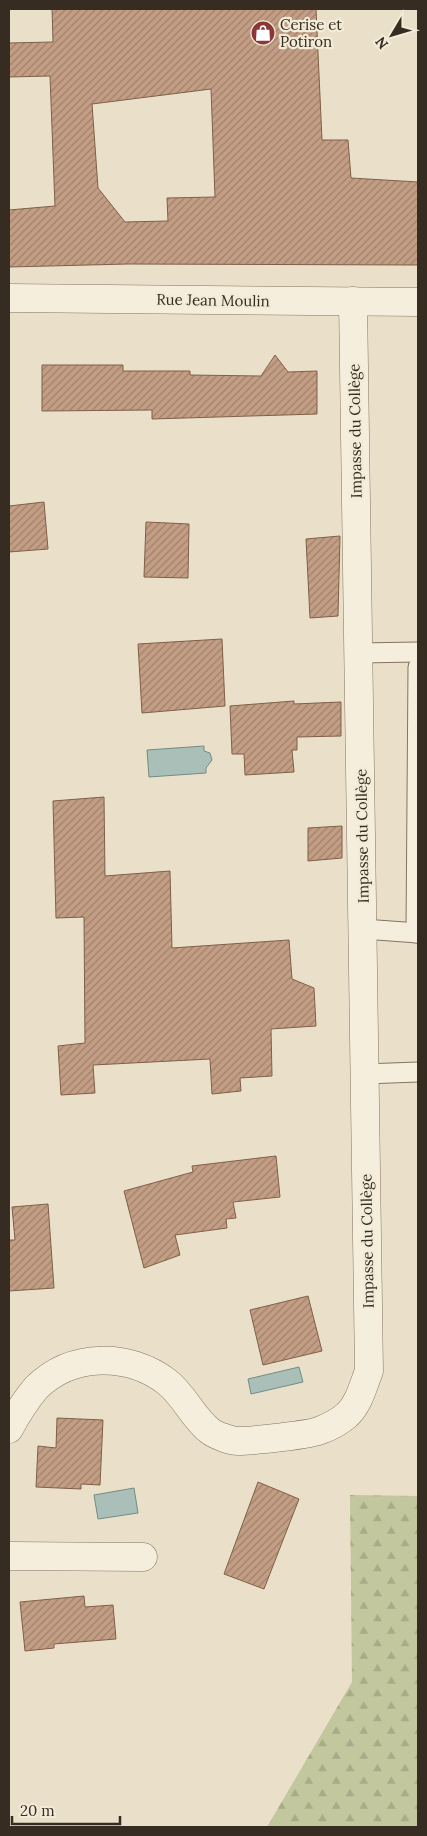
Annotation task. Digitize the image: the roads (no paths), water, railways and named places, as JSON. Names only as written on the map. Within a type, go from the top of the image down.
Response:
[{"type":"street","name":"Rue Jean Moulin","points":[[9,298],[418,302]]},
{"type":"street","name":"Impasse du Collège","points":[[9,1429],[20,1407],[38,1387],[59,1372],[82,1363],[117,1361],[147,1368],[169,1384],[210,1431],[236,1441],[319,1431],[347,1415],[360,1397],[369,1372],[353,302]]},
{"type":"street","points":[[9,1556],[143,1557]]},
{"type":"lane","points":[[359,653],[418,652]]},
{"type":"lane","points":[[363,929],[417,933],[418,667]]},
{"type":"lane","points":[[364,1074],[418,1072]]},
{"type":"water","points":[[204,746],[204,751],[210,753],[212,760],[206,768],[206,773],[149,777],[147,750]]},
{"type":"water","points":[[299,1367],[303,1382],[251,1394],[248,1379]]},
{"type":"water","points":[[134,1488],[138,1513],[98,1519],[94,1495]]},
{"type":"place","name":"Cerise et Potiron","points":[[263,33]]}]
